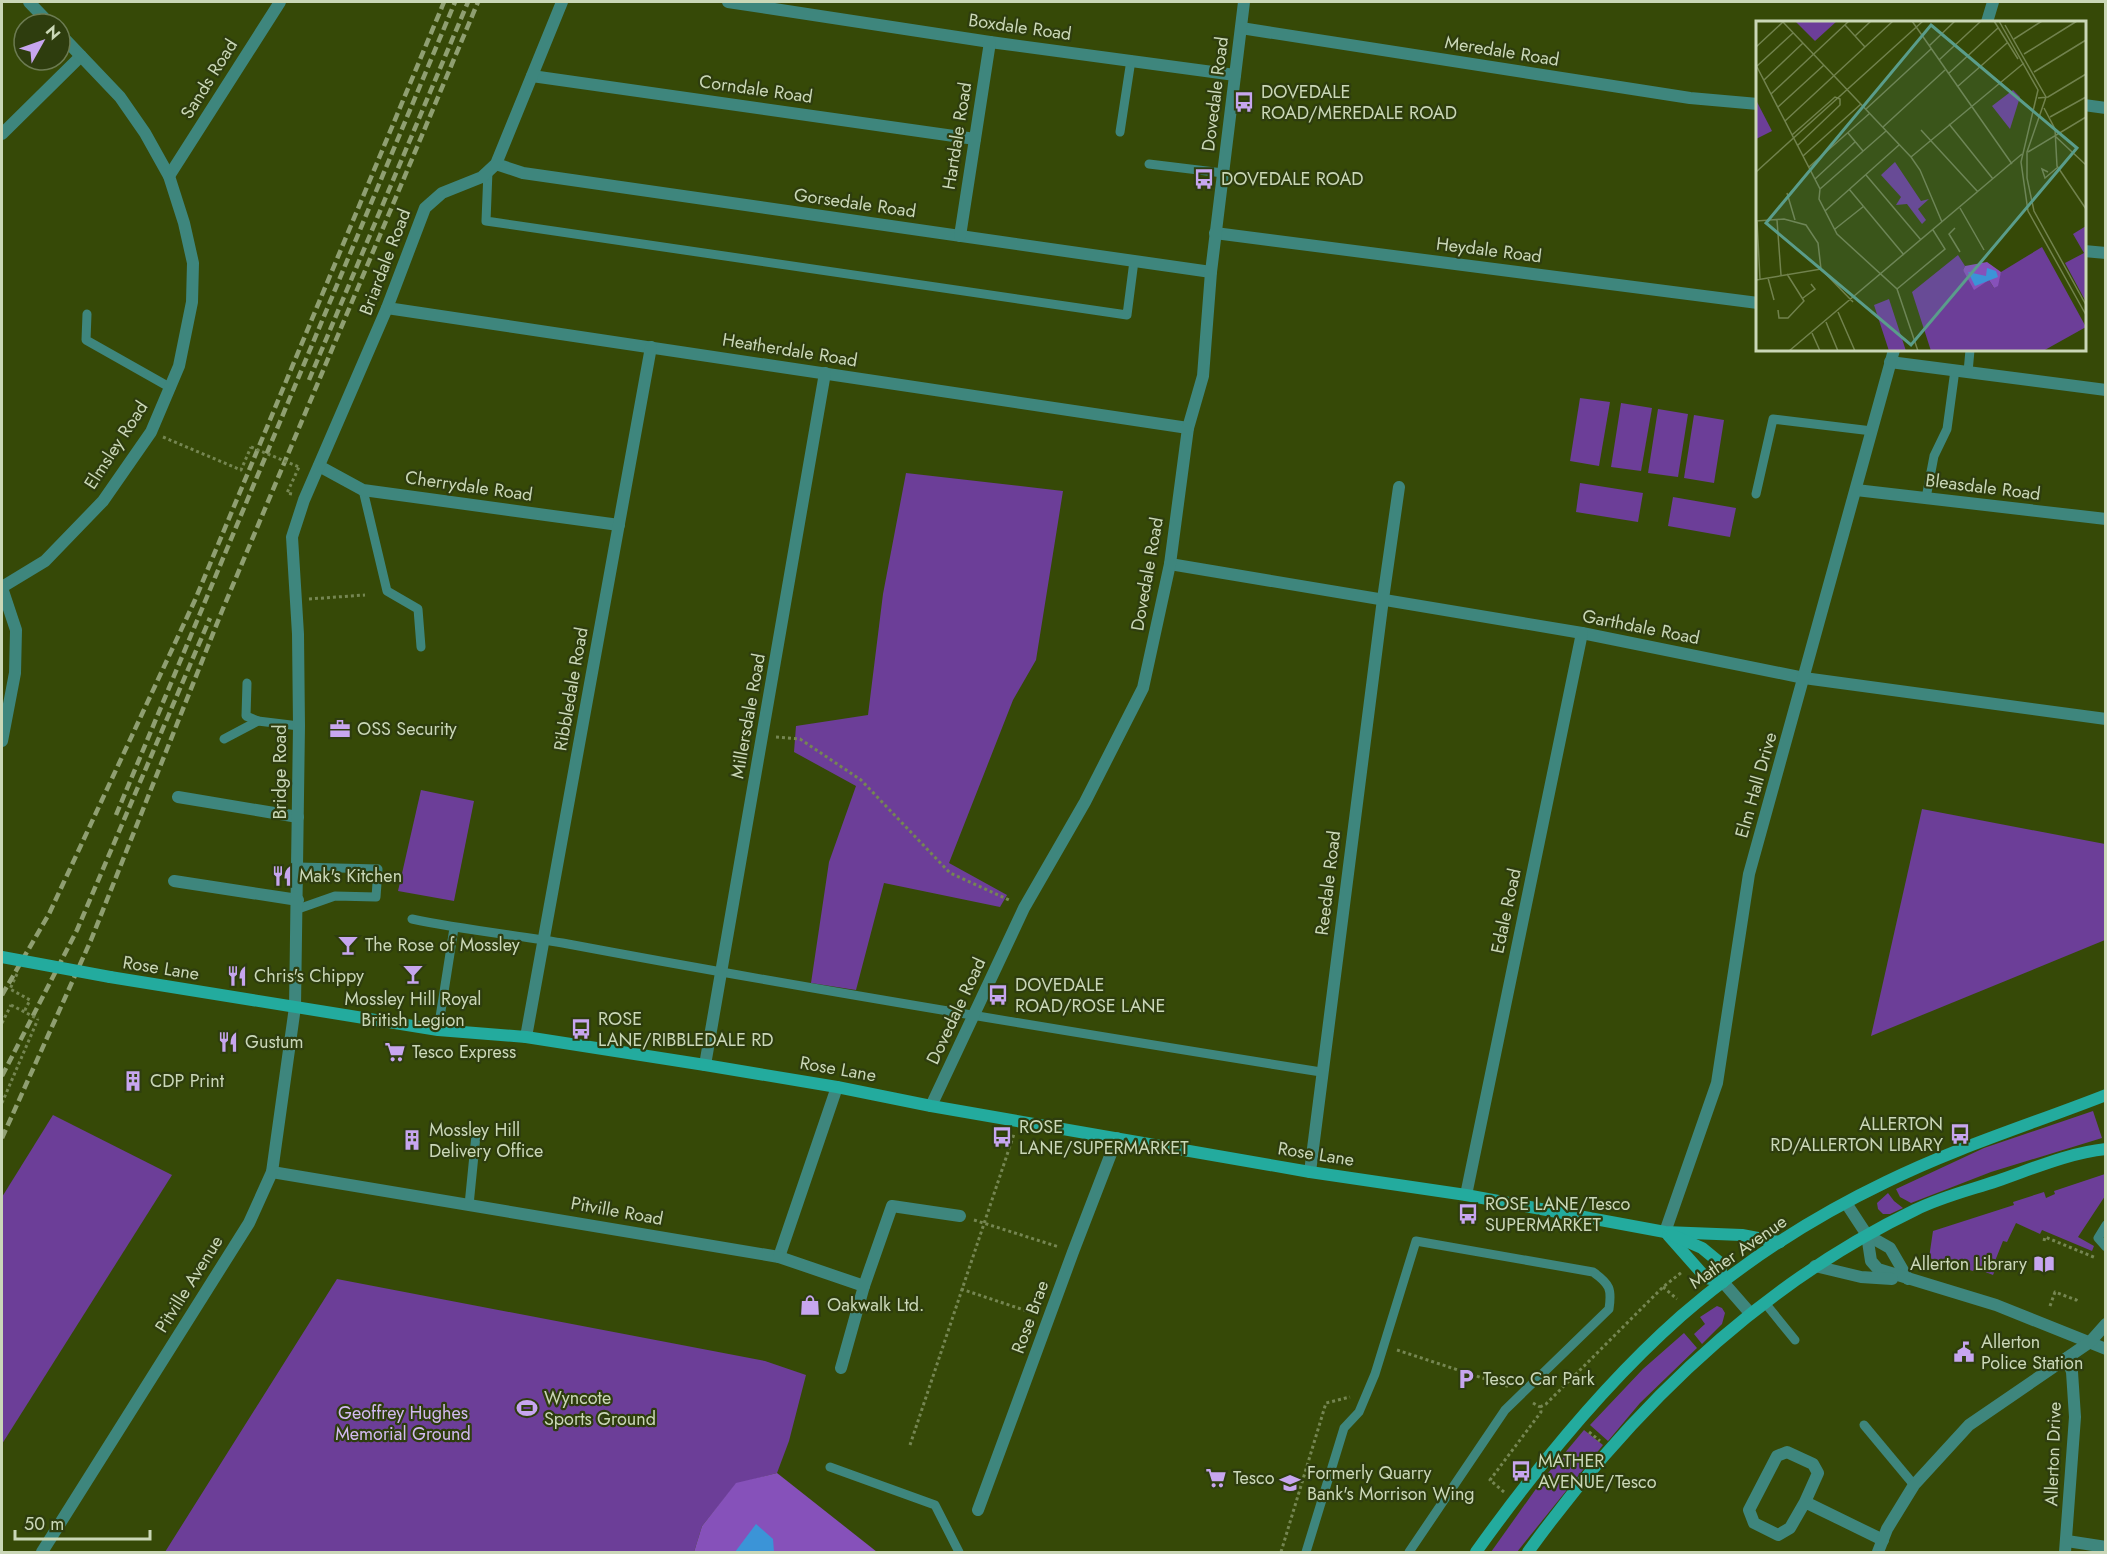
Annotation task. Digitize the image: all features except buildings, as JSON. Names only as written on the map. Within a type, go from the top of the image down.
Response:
[{"type":"street","name":"Sands Road","points":[[169,176],[280,2]]},
{"type":"street","points":[[492,167],[562,2]]},
{"type":"street","name":"Boxdale Road","points":[[728,2],[990,42],[1235,75]]},
{"type":"street","name":"Dovedale Road","points":[[931,1106],[1024,908],[1085,802],[1143,688],[1170,564],[1188,428],[1203,376],[1215,233],[1244,2]]},
{"type":"street","points":[[1987,21],[1993,2]]},
{"type":"street","name":"Meredale Road","points":[[1241,28],[1690,98],[1756,104]]},
{"type":"street","name":"Hartdale Road","points":[[960,236],[990,42]]},
{"type":"street","name":"Elmsley Road","points":[[2,588],[45,561],[103,501],[151,432],[179,366],[192,302],[193,263],[184,223],[169,176],[145,133],[120,97],[72,47]]},
{"type":"street","points":[[2,134],[81,56]]},
{"type":"street","name":"Corndale Road","points":[[532,76],[975,139]]},
{"type":"street","points":[[2086,105],[2106,108]]},
{"type":"street","name":"Gorsedale Road","points":[[492,167],[1211,272]]},
{"type":"street","name":"Briardale Road","points":[[292,537],[304,500],[387,308],[425,208],[442,193],[482,177],[492,167]]},
{"type":"street","name":"Heydale Road","points":[[1215,233],[1756,303]]},
{"type":"street","points":[[2086,250],[2106,253]]},
{"type":"street","name":"Heatherdale Road","points":[[387,308],[1188,428]]},
{"type":"street","name":"Ribbledale Road","points":[[526,1037],[651,347]]},
{"type":"street","points":[[1892,356],[1955,370],[2106,390]]},
{"type":"street","name":"Elm Hall Drive","points":[[1665,1232],[1717,1083],[1749,874],[1892,356]]},
{"type":"street","name":"Millersdale Road","points":[[705,1065],[825,373]]},
{"type":"street","name":"Cherrydale Road","points":[[319,466],[363,490],[619,525]]},
{"type":"street","name":"Reedale Road","points":[[1310,1172],[1321,1072],[1399,487]]},
{"type":"street","name":"Bleasdale Road","points":[[1856,490],[2106,519]]},
{"type":"street","name":"Bridge Road","points":[[292,537],[299,726],[295,1008]]},
{"type":"street","name":"Garthdale Road","points":[[1170,564],[1582,633],[1804,678],[2106,719]]},
{"type":"street","points":[[2,588],[16,630],[15,673],[2,741]]},
{"type":"street","name":"Edale Road","points":[[1466,1195],[1582,633]]},
{"type":"street","points":[[178,797],[298,817]]},
{"type":"street","points":[[174,880],[298,905]]},
{"type":"street","name":"Rose Lane","points":[[2,957],[110,978],[438,1030],[526,1037],[705,1065],[1310,1172],[1466,1195],[1665,1232]]},
{"type":"street","name":"Pitville Avenue","points":[[42,1552],[249,1223],[272,1172],[295,1008]]},
{"type":"street","points":[[779,1257],[837,1087]]},
{"type":"street","name":"Mather Avenue","points":[[1476,1552],[1514,1499],[1612,1384],[1689,1309],[1723,1282],[1780,1242],[1885,1182],[1959,1148],[2106,1095]]},
{"type":"street","name":"Rose Brae","points":[[978,1510],[1117,1138]]},
{"type":"street","points":[[1528,1552],[1556,1514],[1655,1398],[1750,1313],[1815,1266],[1917,1209],[2056,1161],[2106,1149]]},
{"type":"street","name":"Pitville Road","points":[[272,1172],[779,1257],[864,1286]]},
{"type":"street","points":[[1846,1203],[1867,1235],[1871,1261],[1878,1269],[1996,1305],[2106,1349]]},
{"type":"street","points":[[840,1368],[864,1286],[892,1206],[960,1216]]},
{"type":"street","points":[[1665,1232],[1742,1235],[1780,1242]]},
{"type":"street","points":[[1665,1232],[1706,1278],[1723,1282]]},
{"type":"street","points":[[1665,1232],[1702,1248],[1719,1262],[1723,1282],[1750,1313]]},
{"type":"street","points":[[1867,1235],[1890,1248],[1908,1279]]},
{"type":"street","points":[[1815,1266],[1861,1277],[1908,1279]]},
{"type":"street","points":[[1878,1552],[1887,1529],[1914,1485],[1970,1425],[2090,1342],[2106,1324]]},
{"type":"street","name":"Allerton Drive","points":[[2066,1547],[2075,1417],[2072,1372],[2067,1358]]},
{"type":"street","points":[[1787,1452],[1813,1464],[1818,1473],[1804,1502],[1790,1528],[1778,1535],[1754,1523],[1749,1510],[1777,1456],[1787,1452]]},
{"type":"street","points":[[1804,1502],[1883,1540]]},
{"type":"street","points":[[2066,1547],[2106,1547]]},
{"type":"lane","points":[[1120,132],[1131,60]]},
{"type":"lane","points":[[1149,164],[1223,173]]},
{"type":"lane","points":[[492,167],[486,220],[1127,315],[1134,261]]},
{"type":"lane","points":[[87,314],[86,340],[171,388]]},
{"type":"lane","points":[[1968,372],[1970,351]]},
{"type":"lane","points":[[1926,498],[1934,456],[1947,429],[1955,370]]},
{"type":"lane","points":[[1756,494],[1773,419],[1872,431]]},
{"type":"lane","points":[[363,490],[387,591],[418,609],[421,647]]},
{"type":"lane","points":[[247,682],[246,716],[258,721],[299,726]]},
{"type":"lane","points":[[224,739],[258,721]]},
{"type":"lane","points":[[298,867],[378,869],[376,897],[335,896],[298,905]]},
{"type":"lane","points":[[412,919],[974,1016],[1321,1072]]},
{"type":"lane","points":[[438,1030],[454,928]]},
{"type":"lane","points":[[469,1205],[476,1135]]},
{"type":"lane","points":[[2106,1225],[2098,1238],[2106,1247]]},
{"type":"lane","points":[[1306,1552],[1344,1428],[1359,1412],[1375,1374],[1416,1241],[1593,1272],[1603,1279],[1612,1294],[1609,1309],[1505,1410],[1409,1552]]},
{"type":"lane","points":[[1765,1303],[1795,1340]]},
{"type":"lane","points":[[1864,1425],[1914,1485]]},
{"type":"lane","points":[[830,1467],[935,1505],[958,1552]]},
{"type":"path","points":[[151,432],[241,470],[251,447],[299,467],[287,493]]},
{"type":"path","points":[[296,600],[365,595]]},
{"type":"path","points":[[762,737],[800,739],[861,780],[950,873],[1024,908]]},
{"type":"path","points":[[18,972],[8,988],[30,1000],[24,1012]]},
{"type":"path","points":[[2,1023],[11,1005],[38,1019],[2,1103]]},
{"type":"path","points":[[910,1445],[1018,1121]]},
{"type":"path","points":[[960,1216],[1073,1252]]},
{"type":"path","points":[[2044,1241],[2045,1238],[2100,1260]]},
{"type":"path","points":[[1540,1407],[1546,1404],[1663,1287],[1692,1264]]},
{"type":"path","points":[[1663,1287],[1689,1309]]},
{"type":"path","points":[[961,1289],[1049,1318]]},
{"type":"path","points":[[2050,1306],[2055,1292],[2076,1300],[2077,1298]]},
{"type":"path","points":[[1393,1349],[1512,1387]]},
{"type":"path","points":[[1281,1552],[1326,1402],[1353,1396]]},
{"type":"path","points":[[1529,1401],[1540,1407]]},
{"type":"path","points":[[1514,1499],[1490,1480],[1541,1412],[1540,1407]]},
{"type":"path","points":[[1578,1423],[1610,1451]]},
{"type":"green space","points":[[1580,398],[1610,402],[1599,466],[1570,461]]},
{"type":"green space","points":[[1621,403],[1652,408],[1641,471],[1611,467]]},
{"type":"green space","points":[[1658,409],[1688,414],[1678,477],[1648,473]]},
{"type":"green space","points":[[1694,415],[1724,420],[1714,483],[1684,478]]},
{"type":"green space","points":[[906,473],[1063,491],[1036,660],[1013,700],[949,863],[1007,895],[1000,907],[884,883],[856,990],[811,983],[829,862],[856,786],[794,752],[796,726],[868,715],[883,594]]},
{"type":"green space","points":[[1580,483],[1643,493],[1638,522],[1576,512]]},
{"type":"green space","points":[[1673,497],[1736,508],[1730,537],[1668,526]]},
{"type":"green space","points":[[421,790],[474,801],[454,901],[398,891]]},
{"type":"green space","points":[[1922,809],[2105,844],[2105,940],[1871,1036]]},
{"type":"green space","points":[[2093,1111],[2102,1138],[1991,1172],[1911,1203],[1900,1197],[1896,1189],[1984,1148]]},
{"type":"green space","points":[[53,1115],[172,1175],[2,1444],[2,1197]]},
{"type":"green space","points":[[2105,1174],[2105,1196],[2078,1237],[2094,1246],[2092,1251],[2042,1230],[2040,1234],[2016,1223],[2007,1242],[2003,1241],[1993,1266],[1996,1268],[1993,1275],[1975,1268],[1973,1271],[1929,1258],[1933,1231],[2014,1205],[2013,1202],[2044,1192],[2046,1198],[2055,1194],[2054,1191]]},
{"type":"green space","points":[[1888,1193],[1903,1208],[1890,1214],[1883,1214],[1878,1209],[1877,1203]]},
{"type":"green space","name":"Wyncote Sports Ground","points":[[337,1279],[765,1361],[806,1375],[789,1441],[777,1473],[736,1484],[702,1526],[694,1552],[165,1552]]},
{"type":"green space","points":[[1717,1306],[1725,1313],[1722,1324],[1702,1344],[1694,1334],[1705,1324],[1700,1317]]},
{"type":"green space","points":[[1684,1333],[1697,1348],[1640,1403],[1608,1441],[1590,1425],[1643,1369]]},
{"type":"green space","points":[[1584,1430],[1603,1445],[1517,1552],[1491,1552],[1543,1479]]},
{"type":"shaded area","points":[[777,1473],[877,1552],[694,1552],[702,1526],[736,1483]]},
{"type":"water","points":[[756,1524],[773,1539],[774,1552],[735,1552]]},
{"type":"railway","points":[[2,995],[49,914],[195,600],[444,2]]},
{"type":"railway","points":[[116,815],[455,2]]},
{"type":"railway","points":[[309,380],[468,2]]},
{"type":"railway","points":[[2,1138],[91,940],[222,611],[478,2]]},
{"type":"railway","points":[[2,1076],[77,930],[210,618]]},
{"type":"place","name":"DOVEDALE ROAD/MEREDALE ROAD","points":[[1244,102]]},
{"type":"place","name":"DOVEDALE ROAD","points":[[1204,179]]},
{"type":"place","name":"OSS Security","points":[[340,729]]},
{"type":"place","name":"Mak's Kitchen","points":[[282,876]]},
{"type":"place","name":"The Rose of Mossley","points":[[348,945]]},
{"type":"place","name":"Mossley Hill Royal British Legion","points":[[413,974]]},
{"type":"place","name":"Chris's Chippy","points":[[237,976]]},
{"type":"place","name":"DOVEDALE ROAD/ROSE LANE","points":[[998,995]]},
{"type":"place","name":"ROSE LANE/RIBBLEDALE RD","points":[[581,1029]]},
{"type":"place","name":"Gustum","points":[[228,1042]]},
{"type":"place","name":"Tesco Express","points":[[395,1052]]},
{"type":"place","name":"CDP Print","points":[[133,1081]]},
{"type":"place","name":"ALLERTON RD/ALLERTON LIBARY","points":[[1960,1134]]},
{"type":"place","name":"ROSE LANE/SUPERMARKET","points":[[1002,1137]]},
{"type":"place","name":"Mossley Hill Delivery Office","points":[[412,1140]]},
{"type":"place","name":"ROSE LANE/Tesco SUPERMARKET","points":[[1468,1214]]},
{"type":"place","name":"Allerton Library","points":[[2044,1264]]},
{"type":"place","name":"Oakwalk Ltd.","points":[[810,1305]]},
{"type":"place","name":"Allerton Police Station","points":[[1964,1352]]},
{"type":"place","name":"Tesco Car Park","points":[[1466,1379]]},
{"type":"place","name":"Wyncote Sports Ground","points":[[527,1408]]},
{"type":"place","name":"MATHER AVENUE/Tesco","points":[[1521,1471]]},
{"type":"place","name":"Tesco","points":[[1216,1478]]},
{"type":"place","name":"Formerly Quarry Bank's Morrison Wing","points":[[1290,1483]]},
{"type":"park label","name":"Geoffrey Hughes Memorial Ground","points":[[403,1423]]}]
